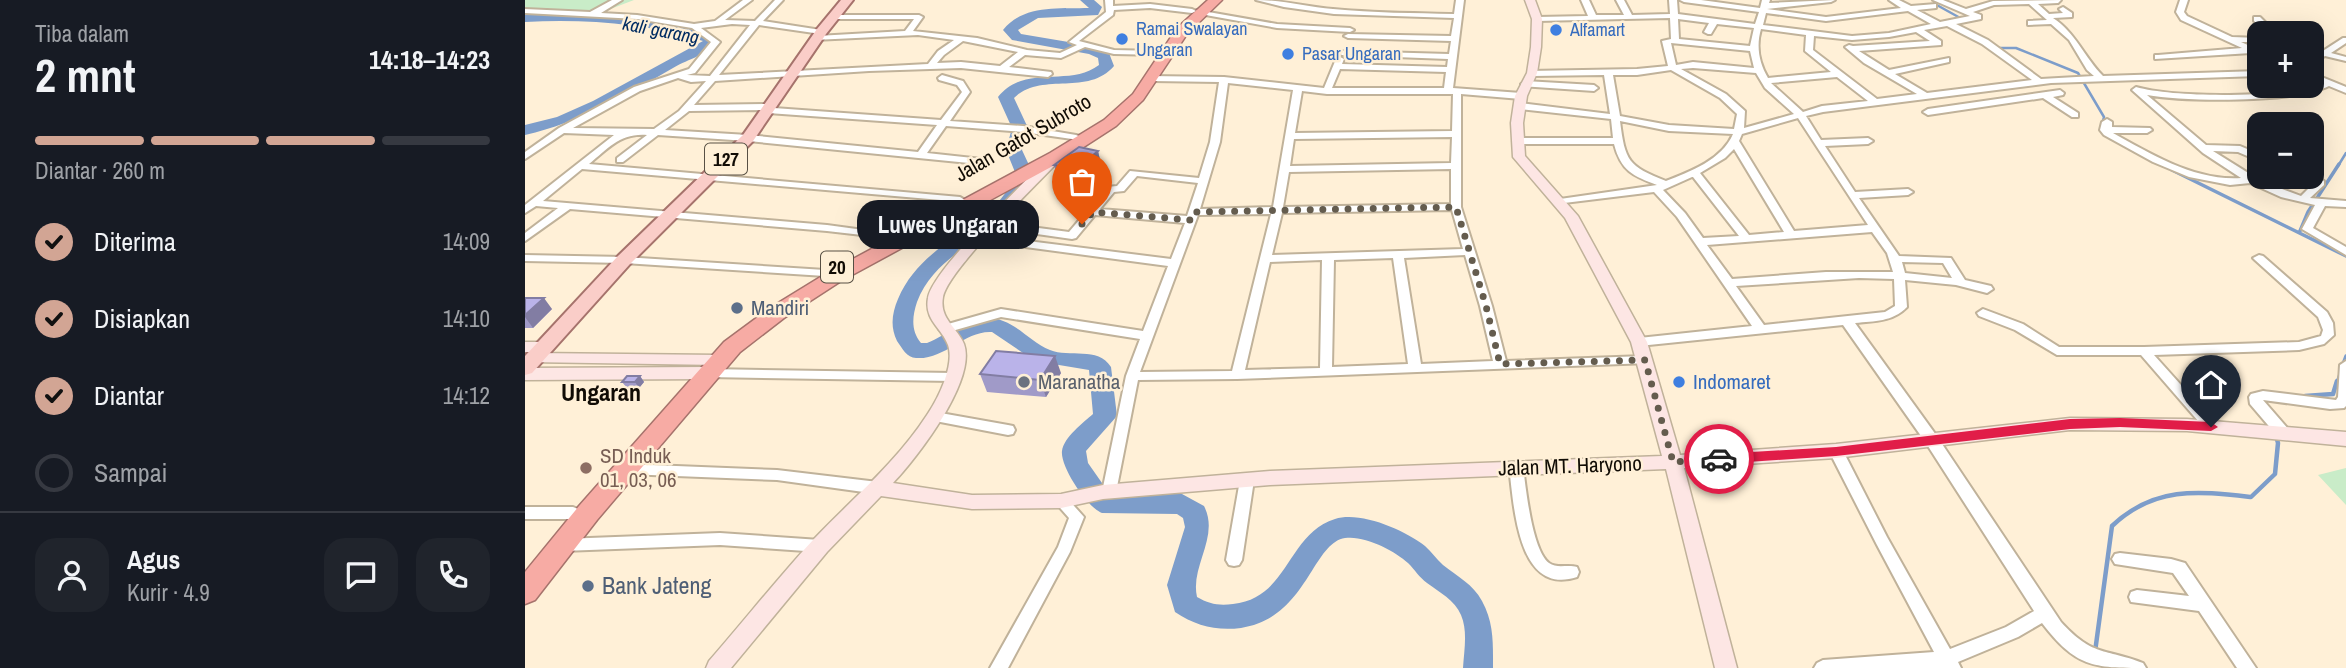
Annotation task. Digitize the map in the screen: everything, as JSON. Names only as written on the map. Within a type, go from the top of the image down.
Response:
[{"type":"highway","name":"Jalan Gatot Subroto","points":[[705,366],[777,313],[834,277],[1032,166],[1076,138],[1124,103],[1174,30],[1200,8],[1216,0]]},
{"type":"highway","name":"Jalan Gatot Subroto","points":[[1032,166],[1056,157],[1123,113],[1200,8]]},
{"type":"highway","name":"Jalan Gatot Subroto","points":[[705,366],[766,309],[825,273],[960,200],[1000,183]]},
{"type":"highway","name":"20","points":[[525,592],[626,469],[705,366]]},
{"type":"highway","name":"20","points":[[525,570],[705,366]]},
{"type":"main road","name":"127","points":[[530,359],[624,260],[748,138],[819,35],[847,0]]},
{"type":"street","points":[[590,15],[618,0]]},
{"type":"street","points":[[716,23],[748,0]]},
{"type":"street","points":[[621,160],[686,108],[746,34],[779,0]]},
{"type":"street","points":[[1260,0],[1298,9],[1458,16]]},
{"type":"street","points":[[1460,0],[1449,70],[1457,134],[1456,207],[1500,364]]},
{"type":"street","points":[[1529,0],[1537,19],[1517,141],[1521,161],[1560,202],[1581,232],[1639,342],[1726,668]]},
{"type":"street","points":[[1585,0],[1593,17]]},
{"type":"street","points":[[1620,0],[1628,16]]},
{"type":"street","points":[[1673,0],[1675,41]]},
{"type":"street","points":[[1537,19],[1672,16],[1843,38],[1880,36],[1978,17],[1968,11],[1935,3],[1909,9],[1826,19],[1765,6],[1684,0]]},
{"type":"street","points":[[1825,0],[1843,18]]},
{"type":"street","points":[[1765,6],[1831,0]]},
{"type":"street","points":[[1893,0],[1985,42],[2039,82]]},
{"type":"street","points":[[2184,0],[2182,16],[2247,48]]},
{"type":"street","points":[[2030,1],[2076,43],[2090,68],[2100,76]]},
{"type":"street","points":[[1968,11],[1993,3],[2030,1],[2061,5],[2069,15],[2031,23]]},
{"type":"street","points":[[1158,53],[1114,52],[1072,41],[1103,19],[1110,4],[1200,8],[1282,27],[1455,39]]},
{"type":"street","points":[[1639,342],[1888,316],[1899,311],[1902,301],[1896,259],[1851,195],[1800,114],[1764,81],[1759,71],[1754,49],[1757,26],[1765,6]]},
{"type":"street","points":[[1282,27],[1298,9]]},
{"type":"street","points":[[525,11],[637,17],[694,26],[759,23],[819,35],[908,33],[961,38],[1024,52],[1061,56],[1084,45]]},
{"type":"street","points":[[1327,91],[1358,13]]},
{"type":"street","points":[[833,17],[919,17],[908,33]]},
{"type":"street","points":[[1709,32],[1715,20]]},
{"type":"street","points":[[525,156],[562,130],[637,89],[692,71],[716,42],[694,26]]},
{"type":"street","points":[[1851,49],[1938,43],[1917,29]]},
{"type":"street","points":[[1810,33],[1809,51],[1874,101]]},
{"type":"street","points":[[931,65],[941,53],[961,38]]},
{"type":"street","points":[[1843,38],[1851,49],[1924,95]]},
{"type":"street","points":[[2228,39],[2247,40]]},
{"type":"street","points":[[2325,54],[2346,40]]},
{"type":"street","points":[[1560,202],[1661,187],[1694,173],[1725,152],[1736,137],[1740,110],[1723,96],[1673,68],[1666,41],[1754,49]]},
{"type":"street","points":[[1002,69],[1024,52]]},
{"type":"street","points":[[2158,57],[2247,52]]},
{"type":"street","points":[[1342,53],[1451,57]]},
{"type":"street","points":[[2325,54],[2346,59]]},
{"type":"street","points":[[2195,55],[2231,74]]},
{"type":"street","points":[[1888,73],[1947,60]]},
{"type":"street","points":[[679,76],[691,79],[931,65],[977,66],[1048,74]]},
{"type":"street","points":[[1524,90],[1608,72],[1693,65],[1759,71]]},
{"type":"street","points":[[954,80],[977,66]]},
{"type":"street","points":[[1337,66],[1449,70]]},
{"type":"street","points":[[1608,72],[1614,90],[1617,141],[1631,170],[1661,187],[1760,328]]},
{"type":"street","points":[[1524,90],[1617,117],[1669,128],[1736,137],[1800,114],[1874,101],[2083,77],[2247,73]]},
{"type":"street","points":[[1764,81],[1837,74]]},
{"type":"street","points":[[2119,76],[2247,180]]},
{"type":"street","points":[[921,154],[966,92],[964,85],[942,78]]},
{"type":"street","points":[[1151,78],[1224,80],[1327,91],[1594,88]]},
{"type":"street","points":[[1106,492],[1132,376],[1192,216],[1215,142],[1224,80]]},
{"type":"street","points":[[2136,90],[2171,96],[2277,93],[2314,91],[2322,88],[2325,81],[2346,90]]},
{"type":"street","points":[[2026,83],[2075,116]]},
{"type":"street","points":[[1237,376],[1276,212],[1299,89]]},
{"type":"street","points":[[1928,112],[2060,93]]},
{"type":"street","points":[[686,108],[769,109],[1023,129],[1076,138]]},
{"type":"street","points":[[2106,126],[2147,130]]},
{"type":"street","points":[[2106,126],[2181,170],[2216,180],[2247,181]]},
{"type":"street","points":[[562,130],[748,138],[979,161]]},
{"type":"street","points":[[530,206],[618,135],[627,132]]},
{"type":"street","points":[[1291,136],[1457,134]]},
{"type":"street","points":[[1736,137],[1791,235]]},
{"type":"street","points":[[1517,141],[1617,141]]},
{"type":"street","points":[[1818,143],[1868,141]]},
{"type":"street","points":[[2206,149],[2238,149],[2247,153]]},
{"type":"street","points":[[717,668],[820,546],[919,442],[936,417],[953,377],[950,336],[936,317],[933,305],[935,296],[957,261],[1056,157]]},
{"type":"street","points":[[579,166],[960,200]]},
{"type":"street","points":[[1285,169],[1455,166]]},
{"type":"street","points":[[994,225],[1072,236],[1111,189],[1120,189],[1134,173],[1202,181]]},
{"type":"street","points":[[1694,173],[1746,238]]},
{"type":"street","points":[[2271,189],[2312,203],[2346,204]]},
{"type":"street","points":[[2318,189],[2307,229],[2346,251]]},
{"type":"street","points":[[1851,195],[1908,192]]},
{"type":"street","points":[[530,206],[569,205],[672,213],[893,237]]},
{"type":"street","points":[[525,238],[569,205]]},
{"type":"street","points":[[1093,212],[1192,216],[1456,207]]},
{"type":"street","points":[[1700,242],[1876,228]]},
{"type":"street","points":[[980,238],[1173,263]]},
{"type":"street","points":[[1265,259],[1470,252]]},
{"type":"street","points":[[1398,253],[1415,368]]},
{"type":"street","points":[[1326,371],[1328,257]]},
{"type":"street","points":[[525,258],[624,260],[825,273]]},
{"type":"street","points":[[1983,313],[2019,327],[2057,351],[2298,346],[2322,342],[2329,334],[2330,326],[2323,315],[2259,258]]},
{"type":"street","points":[[1896,259],[1947,260],[1960,281]]},
{"type":"street","points":[[1729,283],[1836,275],[1960,281],[1987,289]]},
{"type":"street","points":[[950,336],[1001,313],[1146,336]]},
{"type":"street","points":[[1846,320],[1931,439],[2044,613],[2067,643],[2088,656],[2137,668]]},
{"type":"street","points":[[2144,351],[2211,427]]},
{"type":"street","points":[[612,373],[625,358]]},
{"type":"street","points":[[530,359],[625,358],[705,366],[953,377]]},
{"type":"street","points":[[530,359],[612,373],[705,366]]},
{"type":"street","points":[[1132,376],[1237,376],[1645,360]]},
{"type":"street","points":[[2276,433],[2257,404],[2256,397],[2266,395],[2315,404],[2339,405],[2345,398],[2346,365]]},
{"type":"street","points":[[936,417],[1009,430]]},
{"type":"street","name":"Jalan MT. Haryono","points":[[878,488],[972,502],[1061,501],[1106,492],[1247,480],[1673,462],[1836,451],[2070,424],[2211,427],[2346,439]]},
{"type":"street","points":[[1836,451],[1949,663]]},
{"type":"street","points":[[1516,467],[1533,552],[1544,568],[1553,572],[1571,572]]},
{"type":"street","points":[[626,469],[777,475],[878,488]]},
{"type":"street","points":[[1234,560],[1247,480]]},
{"type":"street","points":[[999,668],[1065,548],[1077,517],[1061,501]]},
{"type":"street","points":[[525,513],[573,513]]},
{"type":"street","points":[[563,545],[720,538],[820,546]]},
{"type":"street","points":[[2120,559],[2176,566],[2248,668]]},
{"type":"street","points":[[2137,597],[2203,604]]},
{"type":"street","points":[[1823,668],[1949,663],[2044,613]]},
{"type":"green space","points":[[525,0],[634,0],[600,13],[525,11]]},
{"type":"green space","points":[[2346,468],[2346,505],[2318,475]]},
{"type":"building","points":[[1079,147],[1098,151],[1086,161],[1074,158],[1068,167],[1054,165]]},
{"type":"building","points":[[525,298],[544,298],[525,315]]},
{"type":"building","points":[[996,351],[1055,356],[1040,380],[980,374]]},
{"type":"building","points":[[627,376],[640,376],[635,382],[622,382]]},
{"type":"waterway","points":[[1086,0],[1096,7],[1093,12],[1037,14],[1017,22],[1010,30],[1017,37],[1093,50],[1104,56],[1107,66],[1096,75],[1083,79],[1029,82],[1016,87],[1006,97],[1020,128],[1014,150],[1026,178],[999,212],[944,252],[921,275],[905,307],[903,326],[908,341],[916,351],[927,350],[977,327],[994,326],[1009,332],[1043,356],[1088,361],[1100,367],[1105,416],[1074,450],[1076,465],[1102,503],[1182,504],[1195,513],[1198,527],[1181,585],[1185,604],[1197,611],[1211,616],[1229,617],[1252,614],[1270,605],[1283,593],[1313,548],[1325,536],[1339,528],[1355,528],[1388,538],[1416,554],[1435,574],[1463,595],[1477,621],[1478,668]]},
{"type":"waterway","points":[[1935,4],[1962,19]]},
{"type":"waterway","name":"kali garang","points":[[525,18],[620,20],[667,27],[712,40],[694,54],[673,62],[599,105],[563,120],[525,130]]},
{"type":"waterway","points":[[1995,48],[2016,48],[2078,73],[2104,117],[2102,124]]},
{"type":"waterway","points":[[2338,166],[2346,153]]},
{"type":"waterway","points":[[2300,231],[2308,212],[2339,164]]},
{"type":"waterway","points":[[2172,170],[2346,256]]},
{"type":"waterway","points":[[2343,364],[2346,356]]},
{"type":"waterway","points":[[2337,383],[2341,371]]},
{"type":"waterway","points":[[2305,396],[2333,394],[2337,381]]},
{"type":"waterway","points":[[2095,652],[2112,526],[2144,504],[2177,494],[2212,493],[2251,497],[2275,474],[2278,443],[2276,436]]},
{"type":"way so far","points":[[1082,224],[1093,212],[1191,220],[1194,212],[1456,207],[1486,306],[1500,364],[1645,360],[1673,462],[1719,459]]},
{"type":"place","name":"Alfamart","points":[[1556,30]]},
{"type":"place","name":"Ramai Swalayan Ungaran","points":[[1122,39]]},
{"type":"place","name":"Pasar Ungaran","points":[[1288,54]]},
{"type":"place","name":"Luwes Ungaran","points":[[1082,224]]},
{"type":"place","name":"Mandiri","points":[[737,308]]},
{"type":"place","name":"Maranatha","points":[[1024,382]]},
{"type":"place","name":"Indomaret","points":[[1679,382]]},
{"type":"place","name":"SD Induk 01, 03, 06","points":[[586,468]]},
{"type":"place","name":"Bank Jateng","points":[[588,586]]},
{"type":"district","name":"Ungaran","points":[[601,393]]},
{"type":"route","points":[[1719,459],[1836,451],[2070,424],[2211,427]]}]
